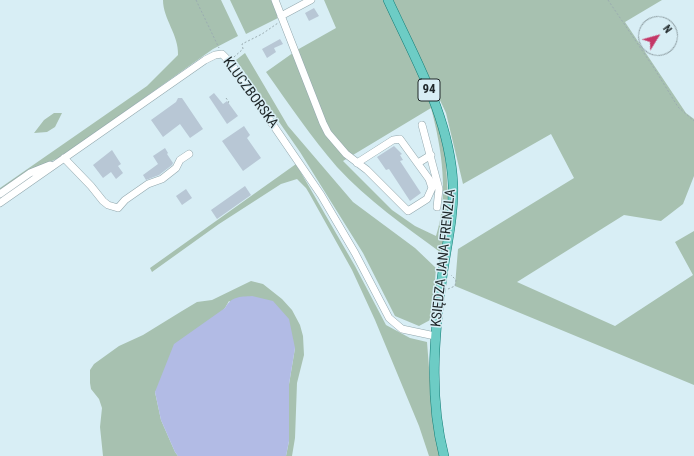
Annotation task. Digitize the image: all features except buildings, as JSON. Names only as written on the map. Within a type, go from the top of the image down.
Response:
[{"type":"main road","name":"KSIĘDZA JANA FRENZLA","points":[[388,0],[437,107],[447,140],[453,185],[448,242],[435,336],[434,375],[438,421],[444,456]]},
{"type":"street","points":[[275,0],[328,134],[346,154],[367,170],[408,211],[427,199],[432,188],[429,179],[400,139],[393,140],[357,162]]},
{"type":"street","points":[[282,17],[311,0]]},
{"type":"street","name":"KLUCZBORSKA","points":[[0,203],[205,60],[215,55],[222,54],[230,62],[321,195],[355,252],[389,318],[402,329],[435,336]]},
{"type":"street","points":[[422,125],[440,189],[436,207]]},
{"type":"street","points":[[0,194],[30,173],[62,159],[91,186],[102,201],[108,205],[118,208],[125,200],[148,184],[162,179],[176,168],[180,160],[189,154]]},
{"type":"street","points":[[418,164],[431,155]]},
{"type":"path","points":[[196,0],[222,54]]},
{"type":"path","points":[[608,0],[654,68],[678,107],[694,121]]},
{"type":"path","points":[[233,55],[234,57],[243,49],[242,44],[262,34],[282,17]]},
{"type":"path","points":[[226,98],[229,102],[228,103]]},
{"type":"path","points":[[444,275],[456,280],[454,286],[445,290]]},
{"type":"green space","points":[[163,0],[221,0],[238,36],[213,49],[61,157],[29,171],[0,191],[0,188],[147,86],[178,55],[178,48],[165,14]]},
{"type":"green space","points":[[230,0],[272,0],[278,18],[246,34]]},
{"type":"green space","points":[[324,0],[384,0],[433,107],[443,136],[448,197],[444,240],[440,252],[361,191],[337,167],[300,120],[266,72],[297,50],[336,28]],"holes":[[[431,108],[441,156],[443,189],[440,221],[436,236],[415,226],[392,210],[343,161]]]},
{"type":"green space","points":[[393,0],[662,0],[625,22],[638,41],[638,56],[648,56],[686,113],[694,119],[694,176],[683,204],[661,221],[624,215],[517,282],[615,326],[693,275],[675,242],[694,231],[694,385],[455,286],[458,249],[574,178],[551,134],[463,184],[446,113]]},
{"type":"green space","points":[[245,53],[288,126],[353,202],[415,248],[436,268],[432,319],[419,326],[395,316],[363,253],[300,152],[236,60]]},
{"type":"green space","points":[[54,113],[62,113],[55,127],[47,132],[34,133],[44,120]]},
{"type":"green space","points":[[296,164],[355,266],[386,325],[410,338],[427,342],[432,406],[440,456],[429,456],[419,426],[375,320],[352,270],[306,188],[297,179],[281,184],[219,224],[152,272],[150,268]]},
{"type":"green space","points":[[251,281],[263,284],[282,299],[292,310],[300,325],[303,336],[304,355],[297,383],[295,438],[292,456],[286,456],[289,441],[289,384],[295,348],[229,301],[225,308],[155,392],[161,420],[178,456],[103,456],[100,427],[102,408],[99,399],[91,389],[90,383],[90,370],[94,364],[119,346],[143,335],[197,302],[212,300]]},
{"type":"water","points":[[252,296],[273,301],[289,319],[295,348],[289,384],[289,441],[286,456],[178,456],[161,420],[155,392],[174,344],[225,308],[233,299]]}]
